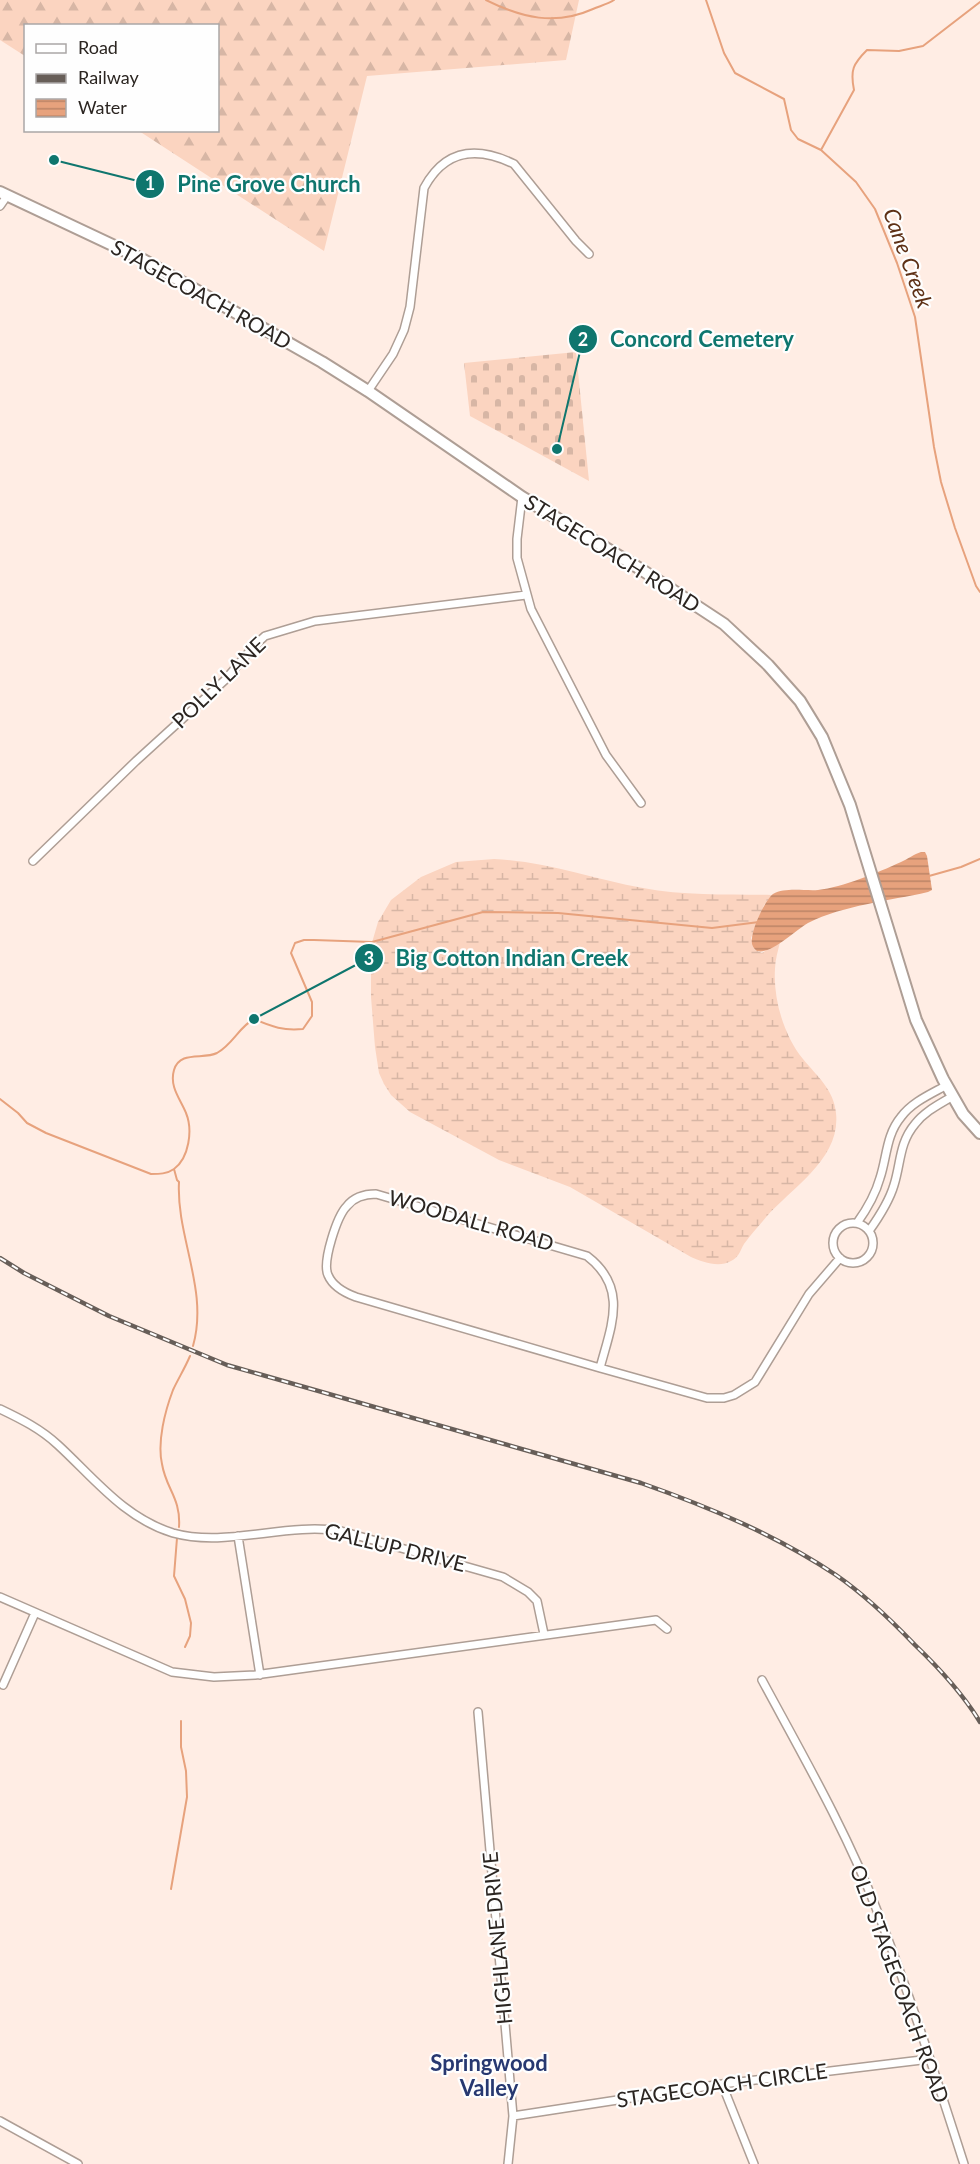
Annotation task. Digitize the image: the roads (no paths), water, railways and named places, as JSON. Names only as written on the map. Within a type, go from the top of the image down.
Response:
[{"type":"street","points":[[368,391],[393,354],[404,330],[410,307],[424,188],[431,175],[454,157],[468,153],[483,153],[514,164],[589,254]]},
{"type":"street","points":[[0,206],[4,194]]},
{"type":"street","name":"STAGECOACH ROAD","points":[[4,194],[140,258],[368,391],[522,498],[642,570],[724,624],[768,665],[800,701],[822,737],[850,805],[916,1020],[963,1114],[980,1133]]},
{"type":"street","points":[[522,498],[517,549],[531,609],[601,745],[641,803]]},
{"type":"street","name":"POLLY LANE","points":[[33,861],[136,761],[225,680],[254,646],[266,636],[315,621],[526,595]]},
{"type":"street","points":[[857,1223],[876,1194],[888,1140],[898,1121],[906,1110],[947,1085]]},
{"type":"street","points":[[869,1231],[890,1197],[901,1146],[907,1134],[920,1117],[953,1096]]},
{"type":"street","name":"WOODALL ROAD","points":[[600,1368],[615,1305],[608,1279],[587,1256],[376,1194],[358,1197],[345,1208],[325,1262],[328,1276],[340,1290],[356,1297],[600,1368],[708,1398],[724,1398],[739,1393],[759,1378],[808,1294],[840,1258]]},
{"type":"street","points":[[857,1223],[869,1231],[873,1245],[867,1257],[854,1263],[840,1258],[834,1248],[835,1235],[845,1225],[857,1223]]},
{"type":"street","name":"GALLUP DRIVE","points":[[0,1409],[30,1424],[57,1443],[114,1500],[140,1518],[174,1533],[213,1537],[320,1527],[341,1531],[503,1577],[528,1592],[537,1601],[544,1634]]},
{"type":"street","points":[[238,1536],[260,1675]]},
{"type":"street","points":[[0,1597],[172,1672],[214,1677],[260,1675],[656,1620],[667,1629]]},
{"type":"street","points":[[3,1685],[35,1613]]},
{"type":"street","name":"OLD STAGECOACH ROAD","points":[[762,1680],[838,1823],[870,1893],[930,2059],[964,2164]]},
{"type":"street","name":"HIGHLANE DRIVE","points":[[478,1712],[513,2116],[508,2164]]},
{"type":"street","name":"STAGECOACH CIRCLE","points":[[513,2116],[722,2084],[930,2059]]},
{"type":"street","points":[[722,2084],[754,2164]]},
{"type":"street","points":[[0,2121],[78,2164]]},
{"type":"water","points":[[925,852],[927,856],[932,890],[836,912],[808,923],[769,949],[757,951],[753,947],[753,934],[757,922],[766,902],[773,894],[838,886],[881,871]]},
{"type":"waterway","points":[[486,0],[539,18],[579,14],[614,0]]},
{"type":"waterway","name":"Cane Creek","points":[[706,0],[724,53],[735,73],[784,99],[791,130],[798,139],[821,150],[856,182],[875,209],[897,263],[915,317],[941,482],[955,528],[980,592]]},
{"type":"waterway","points":[[821,150],[854,90],[852,77],[854,68],[858,59],[867,50],[899,51],[923,46],[980,2]]},
{"type":"waterway","points":[[929,876],[980,859]]},
{"type":"waterway","points":[[0,1099],[27,1123],[46,1133],[151,1174],[166,1173],[174,1169],[183,1158],[189,1135],[188,1120],[173,1082],[177,1064],[187,1058],[217,1053],[254,1019],[278,1028],[303,1029],[312,1016],[312,1002],[291,953],[295,943],[304,940],[372,942],[483,912],[558,913],[712,928],[759,922]]},
{"type":"waterway","points":[[174,1169],[179,1182],[182,1223],[195,1284],[197,1325],[193,1346]]},
{"type":"waterway","points":[[179,1527],[178,1508],[164,1473],[160,1446],[170,1398],[190,1356]]},
{"type":"waterway","points":[[177,1538],[174,1576],[185,1599],[191,1623],[190,1636],[185,1647]]},
{"type":"waterway","points":[[171,1889],[187,1797],[186,1771],[181,1747],[181,1721]]},
{"type":"railway","points":[[0,1258],[24,1273],[109,1316],[227,1365],[641,1483],[742,1523],[790,1547],[836,1575],[867,1599],[942,1672],[980,1722]]},
{"type":"place","name":"Pine Grove Church","points":[[54,160]]},
{"type":"place","name":"Concord Cemetery","points":[[557,449]]},
{"type":"place","name":"Big Cotton Indian Creek","points":[[254,1019]]},
{"type":"district","name":"Springwood Valley","points":[[489,2076]]}]
